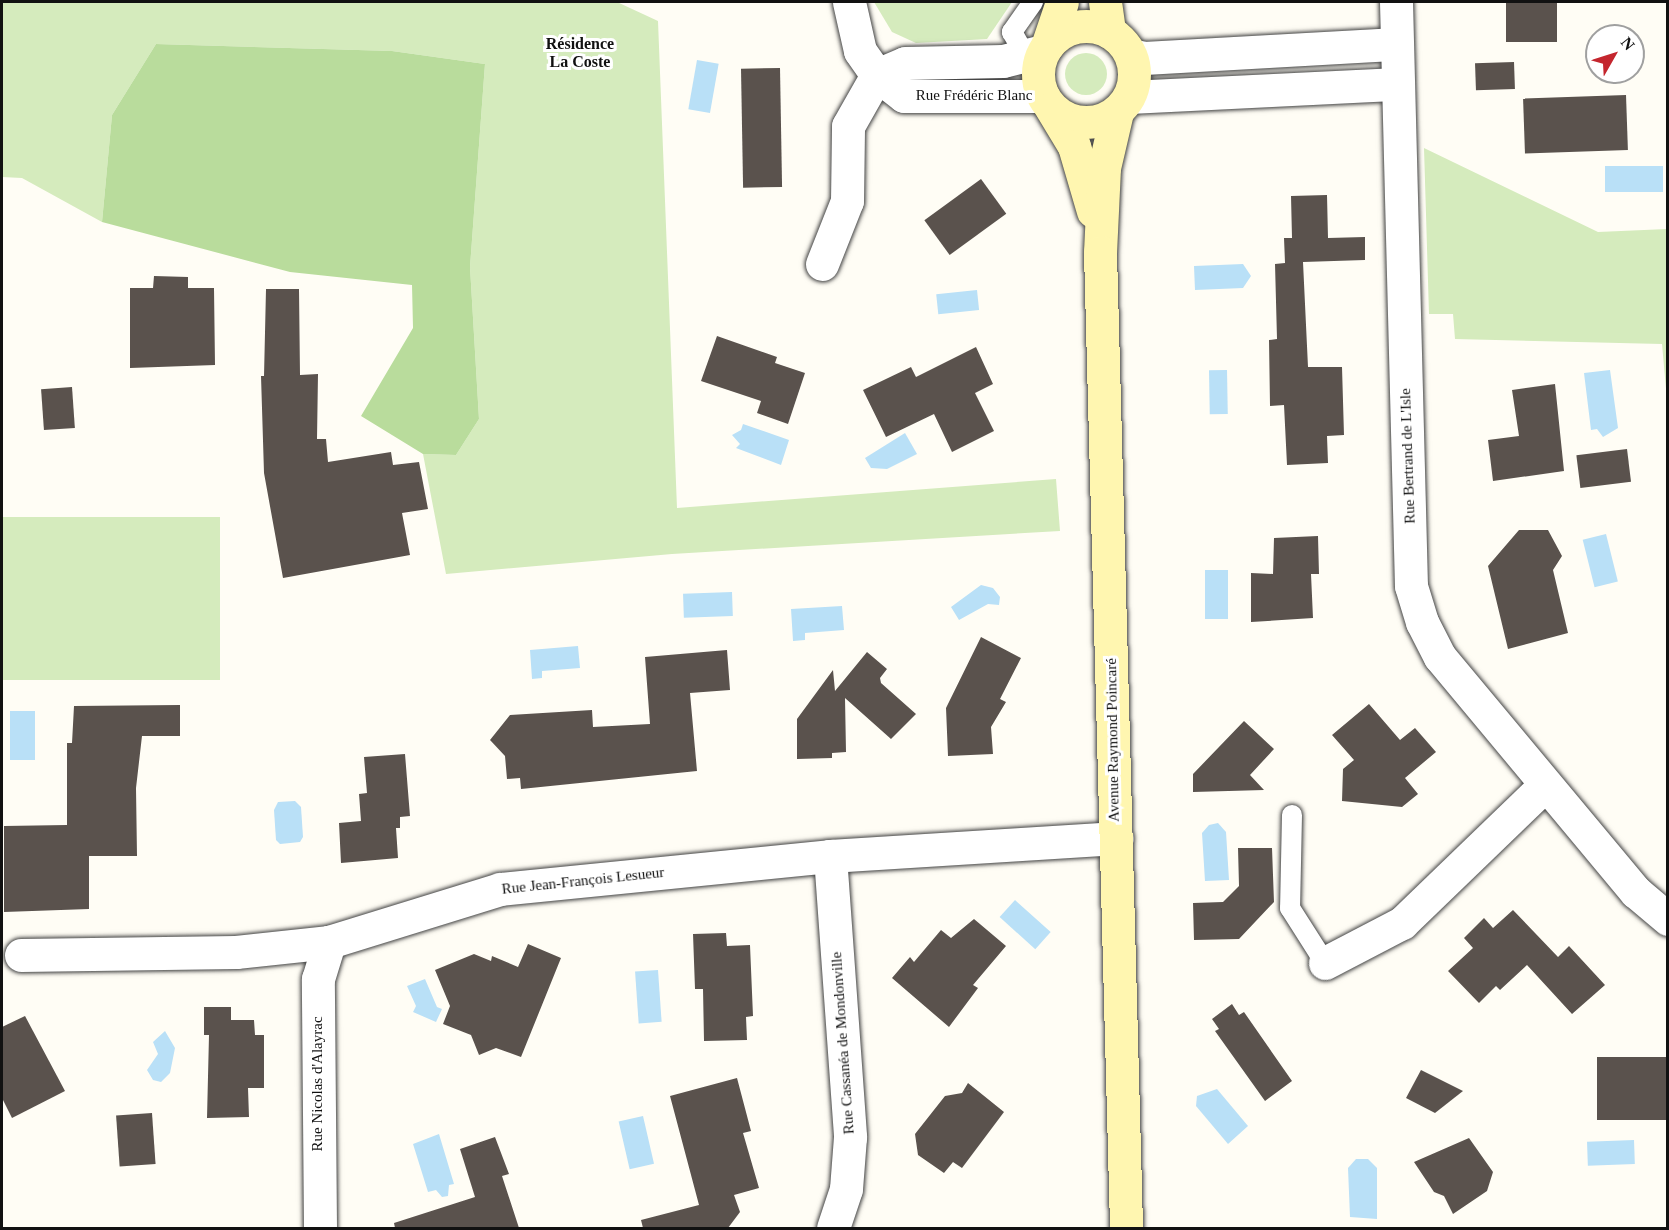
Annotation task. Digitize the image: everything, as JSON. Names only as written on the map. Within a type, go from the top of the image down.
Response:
[{"type":"main road","points":[[1041,73],[1056,36],[1082,26],[1115,30],[1134,69],[1123,104],[1102,120],[1083,123],[1066,118],[1041,73],[1062,2]]},
{"type":"main road","name":"Avenue Raymond Poincaré","points":[[1041,73],[1074,146],[1084,175],[1100,252]]},
{"type":"main road","name":"Avenue Raymond Poincaré","points":[[1123,104],[1104,168],[1100,252],[1126,1228]]},
{"type":"street","name":"Rue Frédéric Blanc","points":[[849,2],[860,51],[877,75],[904,96],[1041,73]]},
{"type":"street","name":"Rue Bertrand de L'Isle","points":[[1396,2],[1411,586],[1422,622],[1440,657],[1636,892],[1668,920]]},
{"type":"street","points":[[1115,30],[1144,58],[1397,44]]},
{"type":"street","points":[[822,264],[847,201],[848,126],[877,75]]},
{"type":"street","points":[[1123,104],[1398,84]]},
{"type":"street","points":[[1325,963],[1402,923],[1545,785]]},
{"type":"street","name":"Rue Jean-François Lesueur","points":[[21,955],[236,952],[329,942],[500,889],[830,856],[1116,838]]},
{"type":"street","name":"Rue Cassanéa de Mondonville","points":[[830,856],[850,1137],[846,1189],[833,1228]]},
{"type":"street","name":"Rue Nicolas d'Alayrac","points":[[320,1228],[318,979],[329,942]]},
{"type":"lane","name":"Avenue Raymond Poincaré","points":[[1033,2],[1012,32],[1041,73]]},
{"type":"lane","points":[[1292,815],[1290,908],[1325,963]]},
{"type":"green space","points":[[2,2],[617,2],[658,21],[677,508],[1056,479],[1060,531],[672,554],[446,574],[423,454],[456,455],[479,419],[470,267],[485,64],[392,51],[156,44],[112,115],[102,222],[22,178],[2,177]]},
{"type":"green space","points":[[874,2],[1012,2],[987,39],[916,43],[892,32]]},
{"type":"green space","points":[[156,44],[392,51],[485,64],[470,267],[479,419],[456,455],[423,454],[361,416],[413,328],[412,285],[290,272],[102,222],[112,115]]},
{"type":"green space","points":[[1086,53],[1094,54],[1101,59],[1106,66],[1106,82],[1101,89],[1094,94],[1086,95],[1078,94],[1071,89],[1066,82],[1065,74],[1066,66],[1071,59],[1078,54]]},
{"type":"green space","points":[[1424,148],[1598,232],[1667,229],[1667,400],[1662,344],[1455,339],[1453,314],[1429,314]]},
{"type":"green space","points":[[2,517],[220,517],[220,680],[2,680]]},
{"type":"water","points":[[697,60],[719,64],[710,113],[688,109]]},
{"type":"water","points":[[1605,166],[1663,166],[1663,192],[1605,192]]},
{"type":"water","points":[[1243,264],[1251,276],[1243,288],[1195,290],[1194,266]]},
{"type":"water","points":[[977,290],[979,310],[938,314],[936,294]]},
{"type":"water","points":[[1209,370],[1227,370],[1228,414],[1210,414]]},
{"type":"water","points":[[1610,370],[1618,428],[1603,437],[1597,429],[1591,430],[1584,373]]},
{"type":"water","points":[[743,424],[789,440],[781,465],[736,448],[740,444],[732,435],[741,430]]},
{"type":"water","points":[[905,433],[917,454],[887,469],[871,468],[865,458]]},
{"type":"water","points":[[1606,534],[1618,582],[1595,587],[1583,540]]},
{"type":"water","points":[[1205,570],[1228,570],[1228,619],[1205,619]]},
{"type":"water","points":[[981,585],[993,588],[1000,597],[999,605],[988,604],[959,620],[951,607]]},
{"type":"water","points":[[732,592],[733,616],[684,618],[683,594]]},
{"type":"water","points":[[842,606],[844,630],[805,633],[805,640],[793,641],[791,609]]},
{"type":"water","points":[[578,646],[580,668],[542,671],[542,678],[532,679],[530,650]]},
{"type":"water","points":[[10,711],[35,711],[35,760],[10,760]]},
{"type":"water","points":[[295,801],[301,807],[303,837],[300,842],[280,844],[276,840],[274,810],[278,802]]},
{"type":"water","points":[[1218,823],[1226,832],[1229,880],[1205,881],[1202,833],[1209,825]]},
{"type":"water","points":[[1015,900],[1051,932],[1035,949],[1000,917]]},
{"type":"water","points":[[658,970],[662,1022],[639,1023],[635,972]]},
{"type":"water","points":[[425,979],[437,1007],[442,1009],[436,1022],[413,1012],[416,1006],[407,986]]},
{"type":"water","points":[[165,1031],[175,1048],[170,1073],[161,1082],[153,1080],[147,1070],[158,1054],[153,1042]]},
{"type":"water","points":[[1217,1089],[1248,1126],[1228,1144],[1196,1106],[1197,1096]]},
{"type":"water","points":[[643,1116],[654,1164],[630,1169],[619,1122]]},
{"type":"water","points":[[439,1134],[454,1184],[449,1185],[448,1196],[442,1197],[436,1190],[428,1192],[413,1144]]},
{"type":"water","points":[[1634,1140],[1635,1164],[1588,1166],[1587,1142]]},
{"type":"water","points":[[1356,1159],[1368,1159],[1377,1168],[1377,1219],[1350,1217],[1348,1168]]},
{"type":"building","points":[[1506,2],[1557,2],[1557,42],[1506,42]]},
{"type":"building","points":[[1514,62],[1515,89],[1476,90],[1475,63]]},
{"type":"building","points":[[780,68],[782,187],[743,188],[741,69]]},
{"type":"building","points":[[1626,95],[1628,150],[1525,154],[1523,99]]},
{"type":"building","points":[[981,179],[1006,214],[950,255],[924,220]]},
{"type":"building","points":[[1327,195],[1328,238],[1365,237],[1365,260],[1303,262],[1308,367],[1342,367],[1344,435],[1327,436],[1328,463],[1287,465],[1284,405],[1270,406],[1269,340],[1277,339],[1275,264],[1285,263],[1284,238],[1292,238],[1291,196]]},
{"type":"building","points":[[154,276],[188,277],[188,288],[214,288],[215,365],[130,368],[130,288],[153,288]]},
{"type":"building","points":[[266,289],[299,289],[300,375],[318,374],[317,439],[326,439],[328,462],[391,452],[393,465],[419,462],[428,509],[402,513],[410,555],[283,578],[264,473],[261,376],[264,376]]},
{"type":"building","points":[[717,336],[777,357],[775,363],[805,373],[788,424],[757,413],[761,401],[701,381]]},
{"type":"building","points":[[976,347],[993,384],[975,393],[994,431],[952,452],[934,414],[886,437],[863,390],[911,367],[916,377]]},
{"type":"building","points":[[1555,384],[1564,471],[1493,481],[1488,440],[1519,436],[1512,390]]},
{"type":"building","points":[[72,387],[75,428],[44,430],[41,389]]},
{"type":"building","points":[[1627,449],[1631,482],[1580,488],[1576,455]]},
{"type":"building","points":[[1519,530],[1548,530],[1562,556],[1553,570],[1568,633],[1508,649],[1488,566]]},
{"type":"building","points":[[1318,536],[1319,574],[1311,574],[1313,618],[1251,622],[1251,573],[1273,574],[1274,538]]},
{"type":"building","points":[[981,637],[1021,658],[1000,699],[1006,702],[991,727],[993,754],[948,756],[946,708]]},
{"type":"building","points":[[727,650],[730,690],[690,693],[697,771],[521,789],[520,778],[507,779],[505,756],[490,740],[510,715],[592,710],[593,727],[650,724],[645,657]]},
{"type":"building","points":[[867,652],[887,669],[880,678],[881,683],[916,714],[891,739],[845,698],[846,752],[832,753],[832,758],[797,759],[797,719],[833,670],[835,691]]},
{"type":"building","points":[[1369,704],[1400,740],[1415,728],[1436,752],[1405,778],[1418,794],[1402,807],[1342,801],[1343,769],[1354,760],[1332,735]]},
{"type":"building","points":[[180,705],[180,736],[142,736],[136,788],[137,856],[89,856],[89,909],[4,912],[4,826],[67,825],[67,743],[72,743],[74,706]]},
{"type":"building","points":[[1244,721],[1274,749],[1250,775],[1264,790],[1193,792],[1193,774]]},
{"type":"building","points":[[405,754],[410,816],[400,817],[400,828],[396,828],[398,858],[341,863],[339,823],[361,821],[359,794],[367,793],[364,757]]},
{"type":"building","points":[[1238,848],[1272,848],[1274,902],[1239,939],[1194,940],[1193,903],[1223,902],[1239,886]]},
{"type":"building","points":[[1513,910],[1558,957],[1569,946],[1605,985],[1572,1014],[1527,965],[1500,990],[1496,986],[1479,1003],[1448,971],[1473,948],[1464,938],[1484,918],[1493,928]]},
{"type":"building","points":[[974,919],[1006,946],[973,985],[978,988],[949,1027],[892,978],[910,957],[914,962],[941,930],[951,938]]},
{"type":"building","points":[[726,933],[727,946],[750,945],[753,1016],[746,1017],[747,1040],[704,1041],[703,989],[695,989],[693,934]]},
{"type":"building","points":[[528,944],[561,958],[521,1057],[496,1048],[479,1055],[471,1035],[443,1024],[450,1006],[435,970],[474,954],[491,961],[492,956],[518,967]]},
{"type":"building","points":[[1232,1004],[1239,1015],[1244,1012],[1292,1081],[1265,1101],[1215,1031],[1219,1029],[1212,1019]]},
{"type":"building","points":[[204,1007],[231,1007],[231,1020],[254,1020],[255,1035],[264,1035],[264,1088],[248,1088],[249,1117],[207,1118],[209,1035],[204,1035]]},
{"type":"building","points":[[25,1016],[65,1091],[12,1118],[2,1098],[2,1027]]},
{"type":"building","points":[[1597,1057],[1668,1057],[1668,1120],[1597,1120]]},
{"type":"building","points":[[1421,1070],[1463,1091],[1435,1113],[1406,1098]]},
{"type":"building","points":[[737,1078],[751,1131],[743,1133],[759,1188],[734,1195],[740,1212],[728,1228],[643,1228],[641,1220],[699,1205],[670,1096]]},
{"type":"building","points":[[968,1083],[1004,1112],[962,1168],[953,1162],[944,1173],[918,1155],[915,1134],[945,1096],[962,1093]]},
{"type":"building","points":[[152,1113],[156,1164],[120,1166],[116,1116]]},
{"type":"building","points":[[495,1137],[509,1174],[502,1176],[519,1228],[395,1228],[394,1223],[475,1197],[460,1149]]},
{"type":"building","points":[[1469,1138],[1493,1172],[1487,1191],[1453,1214],[1444,1196],[1434,1192],[1414,1162]]},
{"type":"district","name":"Résidence La Coste","points":[[580,53]]}]
